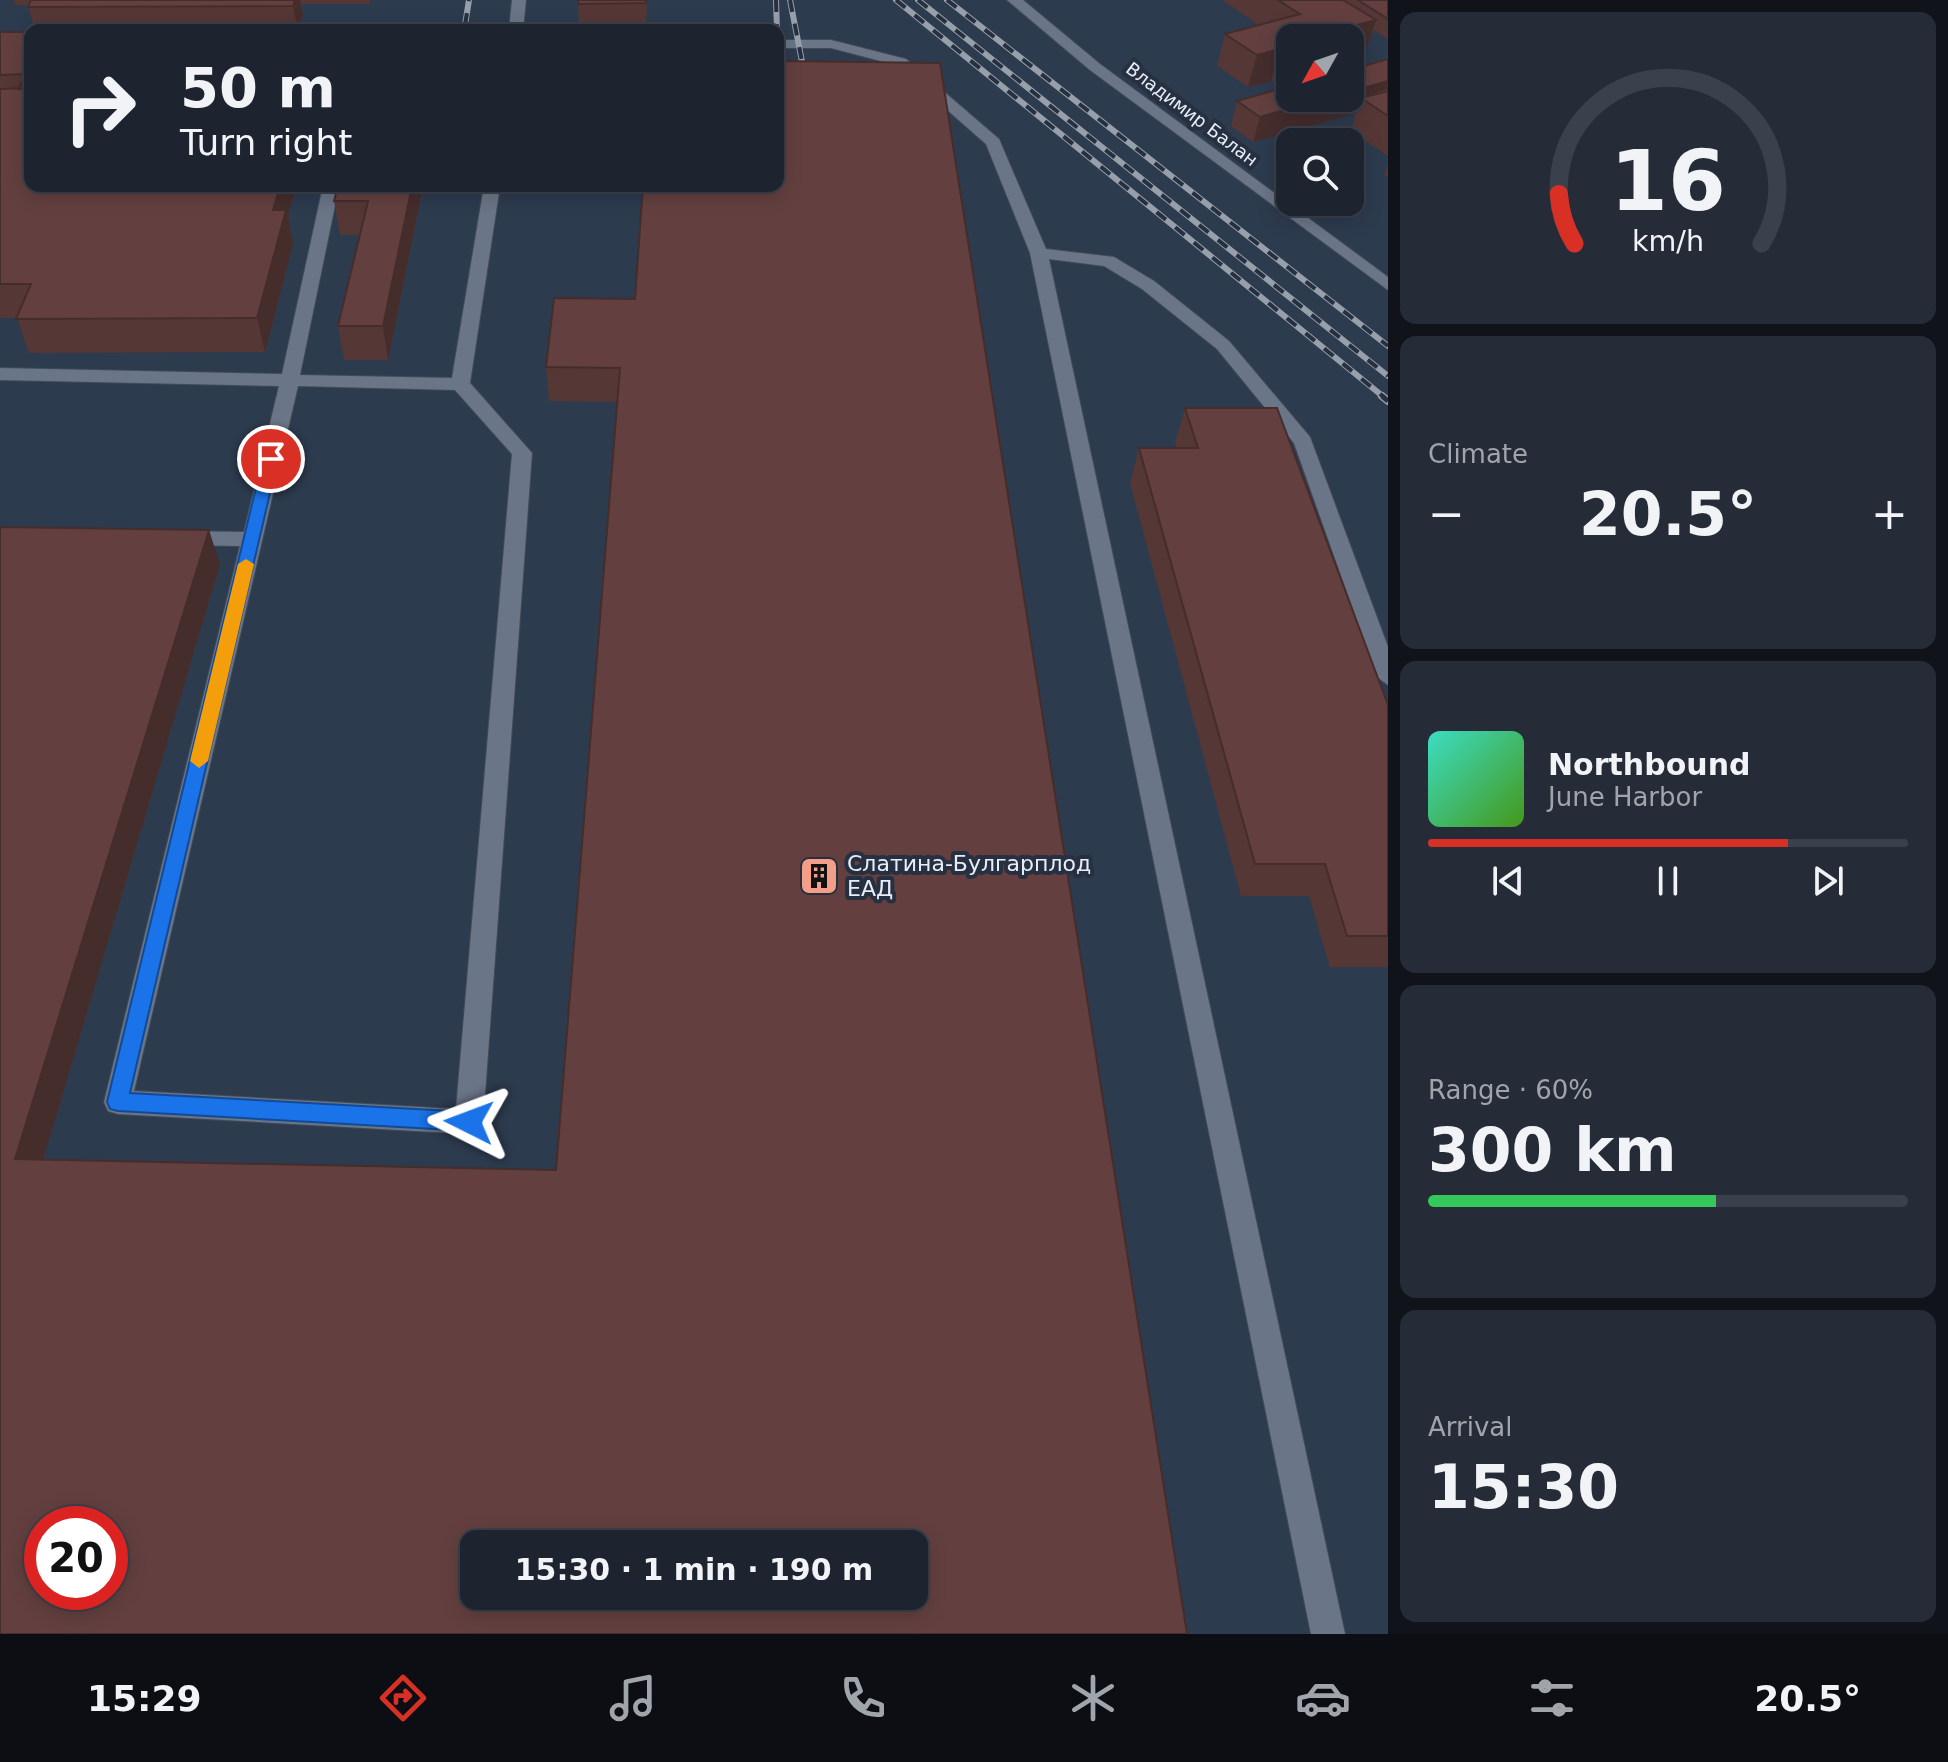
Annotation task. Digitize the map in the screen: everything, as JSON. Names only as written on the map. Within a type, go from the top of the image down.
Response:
[{"type":"lane","points":[[517,24],[519,0]]},
{"type":"lane","name":"Владимир Балан","points":[[1014,0],[1095,67],[1388,285]]},
{"type":"lane","points":[[784,44],[831,44],[901,62],[993,142],[1039,253],[1328,1634]]},
{"type":"lane","points":[[124,210],[130,192]]},
{"type":"lane","points":[[0,374],[290,380],[460,384],[522,453],[469,1122],[118,1102],[290,380],[330,192]]},
{"type":"lane","points":[[460,384],[491,192]]},
{"type":"lane","points":[[1039,253],[1108,261],[1148,285],[1223,345],[1303,441],[1388,677]]},
{"type":"lane","points":[[157,537],[252,539]]},
{"type":"shaded area","points":[[0,0],[1388,0],[1388,1634],[0,1634]]},
{"type":"building","points":[[31,0],[295,0],[293,6],[28,7]]},
{"type":"building","points":[[578,0],[646,0],[646,3],[578,4]]},
{"type":"building","points":[[1278,0],[1343,0],[1376,20],[1361,24],[1276,24],[1276,50],[1257,55],[1225,34],[1300,14]]},
{"type":"building","points":[[1358,0],[1388,0],[1388,19]]},
{"type":"building","points":[[0,32],[24,32],[24,74],[0,75]]},
{"type":"building","points":[[1388,59],[1388,81],[1364,88],[1364,66]]},
{"type":"building","name":"Слатина-Булгарплод ЕАД","points":[[784,61],[940,63],[1187,1634],[0,1634],[0,527],[209,530],[15,1159],[556,1170],[620,368],[546,367],[554,298],[635,299],[643,192],[784,192]]},
{"type":"building","points":[[24,88],[24,192],[278,192],[273,210],[286,210],[257,318],[16,319],[31,284],[0,284],[0,89]]},
{"type":"building","points":[[1388,88],[1388,91],[1364,95]]},
{"type":"building","points":[[1276,90],[1278,112],[1260,117],[1237,101]]},
{"type":"building","points":[[1388,91],[1388,116],[1364,100],[1364,97]]},
{"type":"building","points":[[336,192],[411,192],[383,326],[338,326],[368,201],[334,201]]},
{"type":"building","points":[[1185,408],[1277,408],[1388,705],[1388,936],[1347,936],[1325,864],[1255,864],[1139,448],[1198,448]]},
{"type":"railway","points":[[465,24],[469,0]]},
{"type":"railway","points":[[776,0],[777,24]]},
{"type":"railway","points":[[790,0],[806,82]]},
{"type":"railway","points":[[896,0],[1385,398]]},
{"type":"railway","points":[[918,0],[1388,376]]},
{"type":"railway","points":[[947,0],[1388,346]]},
{"type":"railway","points":[[1382,396],[1388,401]]},
{"type":"slow traffic","points":[[199,761],[246,564]]},
{"type":"place","name":"Слатина-Булгарплод ЕАД","points":[[819,876]]},
{"type":"route","points":[[271,459],[118,1102],[469,1122]]}]
